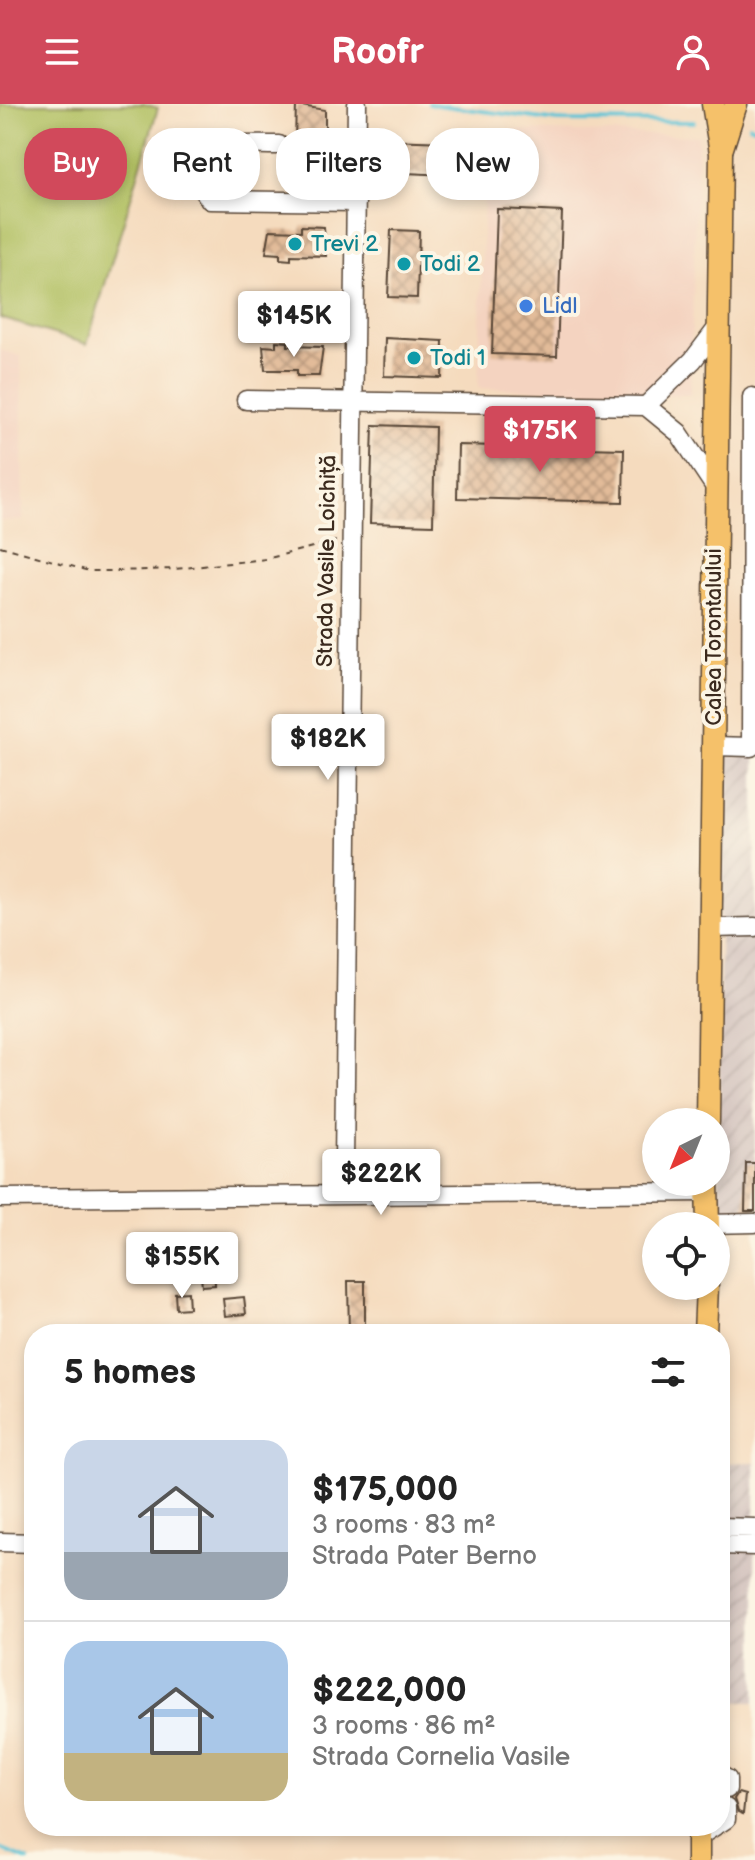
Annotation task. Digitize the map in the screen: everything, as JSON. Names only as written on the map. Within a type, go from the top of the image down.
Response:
[{"type":"main road","name":"Calea Torontalului","points":[[708,1108],[721,153],[713,104]]},
{"type":"main road","name":"Calea Torontalului","points":[[721,153],[736,104]]},
{"type":"main road","points":[[705,1324],[706,1300]]},
{"type":"main road","points":[[698,1860],[702,1836]]},
{"type":"street","name":"Strada Vasile Loichiță","points":[[344,1163],[357,104]]},
{"type":"street","points":[[276,145],[220,145],[207,152],[199,162],[196,175],[210,200],[356,202]]},
{"type":"street","points":[[646,406],[693,360],[718,327]]},
{"type":"street","points":[[713,746],[751,747],[753,397],[717,402]]},
{"type":"street","points":[[246,400],[646,406],[679,433],[715,487]]},
{"type":"street","points":[[711,928],[755,927]]},
{"type":"street","points":[[0,1198],[642,1188]]},
{"type":"street","points":[[730,1224],[755,1223]]},
{"type":"street","points":[[730,1527],[755,1528]]},
{"type":"street","points":[[0,1542],[24,1543]]},
{"type":"street","points":[[730,1545],[755,1546]]},
{"type":"path","points":[[0,546],[89,571],[117,571],[175,569],[266,559],[339,541],[351,541]]},
{"type":"shaded area","points":[[539,131],[698,136],[690,395],[478,388],[484,200],[539,200]]},
{"type":"shaded area","points":[[0,350],[21,356],[23,520],[0,521]]},
{"type":"shaded area","points":[[721,756],[755,756],[755,1217],[730,1218],[730,1212],[719,1212],[719,1196],[730,1196],[730,1108],[719,1108]]},
{"type":"shaded area","points":[[755,1462],[755,1702],[730,1702],[730,1463]]},
{"type":"green space","points":[[0,104],[144,104],[158,108],[152,128],[143,128],[143,158],[87,344],[0,318]]},
{"type":"building","points":[[296,105],[325,110],[325,128],[295,128]]},
{"type":"building","points":[[410,141],[426,141],[426,174],[410,173]]},
{"type":"building","name":"Lidl","points":[[497,209],[562,212],[557,356],[492,354]]},
{"type":"building","name":"Trevi 2","points":[[301,226],[324,227],[326,256],[291,255],[291,260],[280,259],[280,254],[266,253],[270,230],[301,231]]},
{"type":"building","name":"Todi 2","points":[[391,230],[419,231],[417,298],[388,297]]},
{"type":"building","name":"Todi 1","points":[[385,338],[443,341],[442,378],[384,376]]},
{"type":"building","points":[[276,341],[288,342],[288,346],[323,347],[319,376],[297,376],[297,370],[265,370],[263,346],[276,347]]},
{"type":"building","points":[[373,425],[435,427],[433,525],[370,523]]},
{"type":"building","points":[[458,445],[624,449],[623,502],[457,498]]},
{"type":"building","points":[[746,1163],[755,1163],[755,1211],[745,1211]]},
{"type":"building","points":[[200,1264],[214,1264],[215,1285],[202,1286]]},
{"type":"building","points":[[348,1281],[365,1281],[365,1324],[349,1324]]},
{"type":"building","points":[[188,1292],[189,1308],[176,1309],[175,1293]]},
{"type":"building","points":[[244,1297],[246,1314],[225,1316],[223,1299]]},
{"type":"building","points":[[738,1793],[745,1795],[743,1814],[738,1812],[734,1799]]},
{"type":"waterway","points":[[429,104],[558,121],[694,122]]},
{"type":"waterway","points":[[749,125],[755,127]]},
{"type":"waterway","points":[[0,1849],[28,1860]]},
{"type":"place","name":"Trevi 2","points":[[295,244]]},
{"type":"place","name":"Todi 2","points":[[404,264]]},
{"type":"place","name":"Lidl","points":[[526,306]]},
{"type":"place","name":"Todi 1","points":[[414,358]]}]
